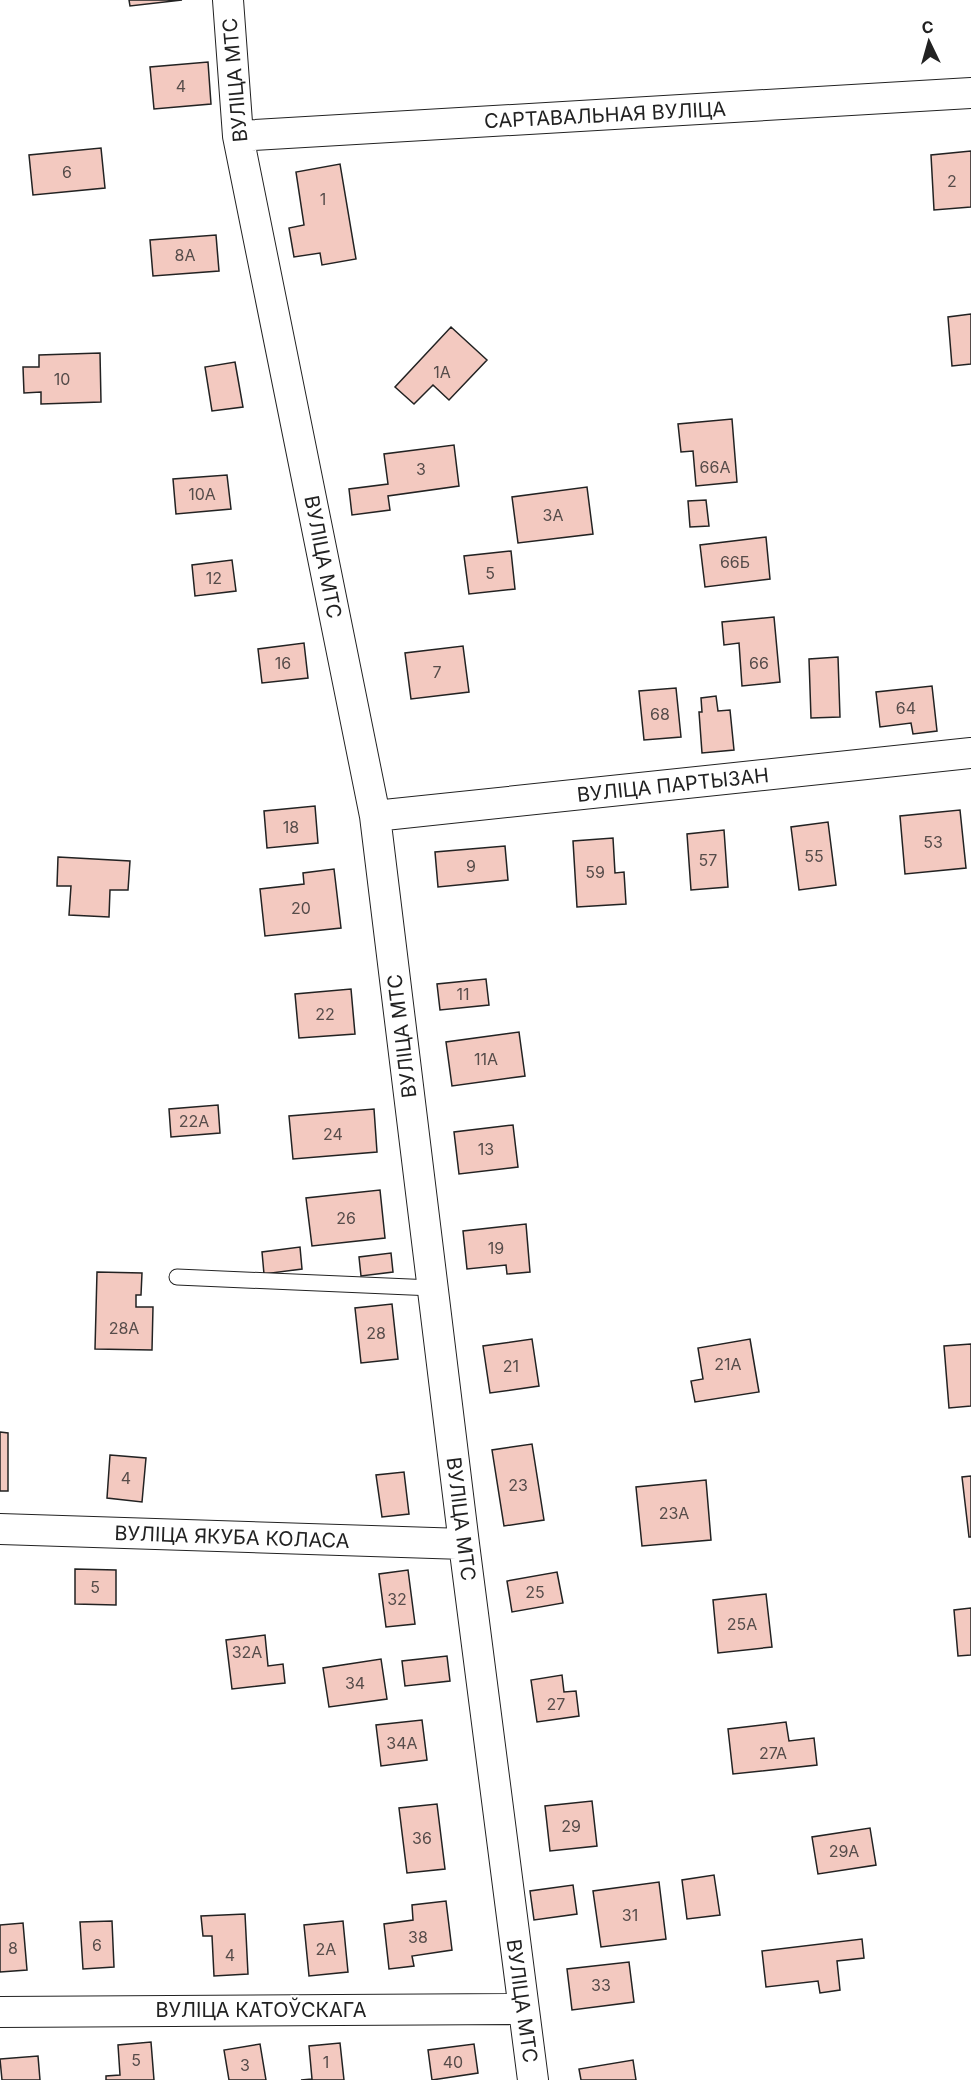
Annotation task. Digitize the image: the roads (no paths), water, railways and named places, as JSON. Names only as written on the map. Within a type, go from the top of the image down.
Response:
[{"type":"street","name":"ВУЛІЦА МТС","points":[[228,0],[238,136],[375,816],[522,2009],[533,2080]]},
{"type":"street","name":"САРТАВАЛЬНАЯ ВУЛІЦА","points":[[238,136],[971,93]]},
{"type":"street","name":"ВУЛІЦА ПАРТЫЗАН","points":[[375,816],[971,753]]},
{"type":"street","name":"ВУЛІЦА ЯКУБА КОЛАСА","points":[[0,1529],[464,1544]]},
{"type":"street","name":"ВУЛІЦА КАТОЎСКАГА","points":[[0,2012],[522,2009]]},
{"type":"lane","points":[[177,1277],[433,1288]]}]
